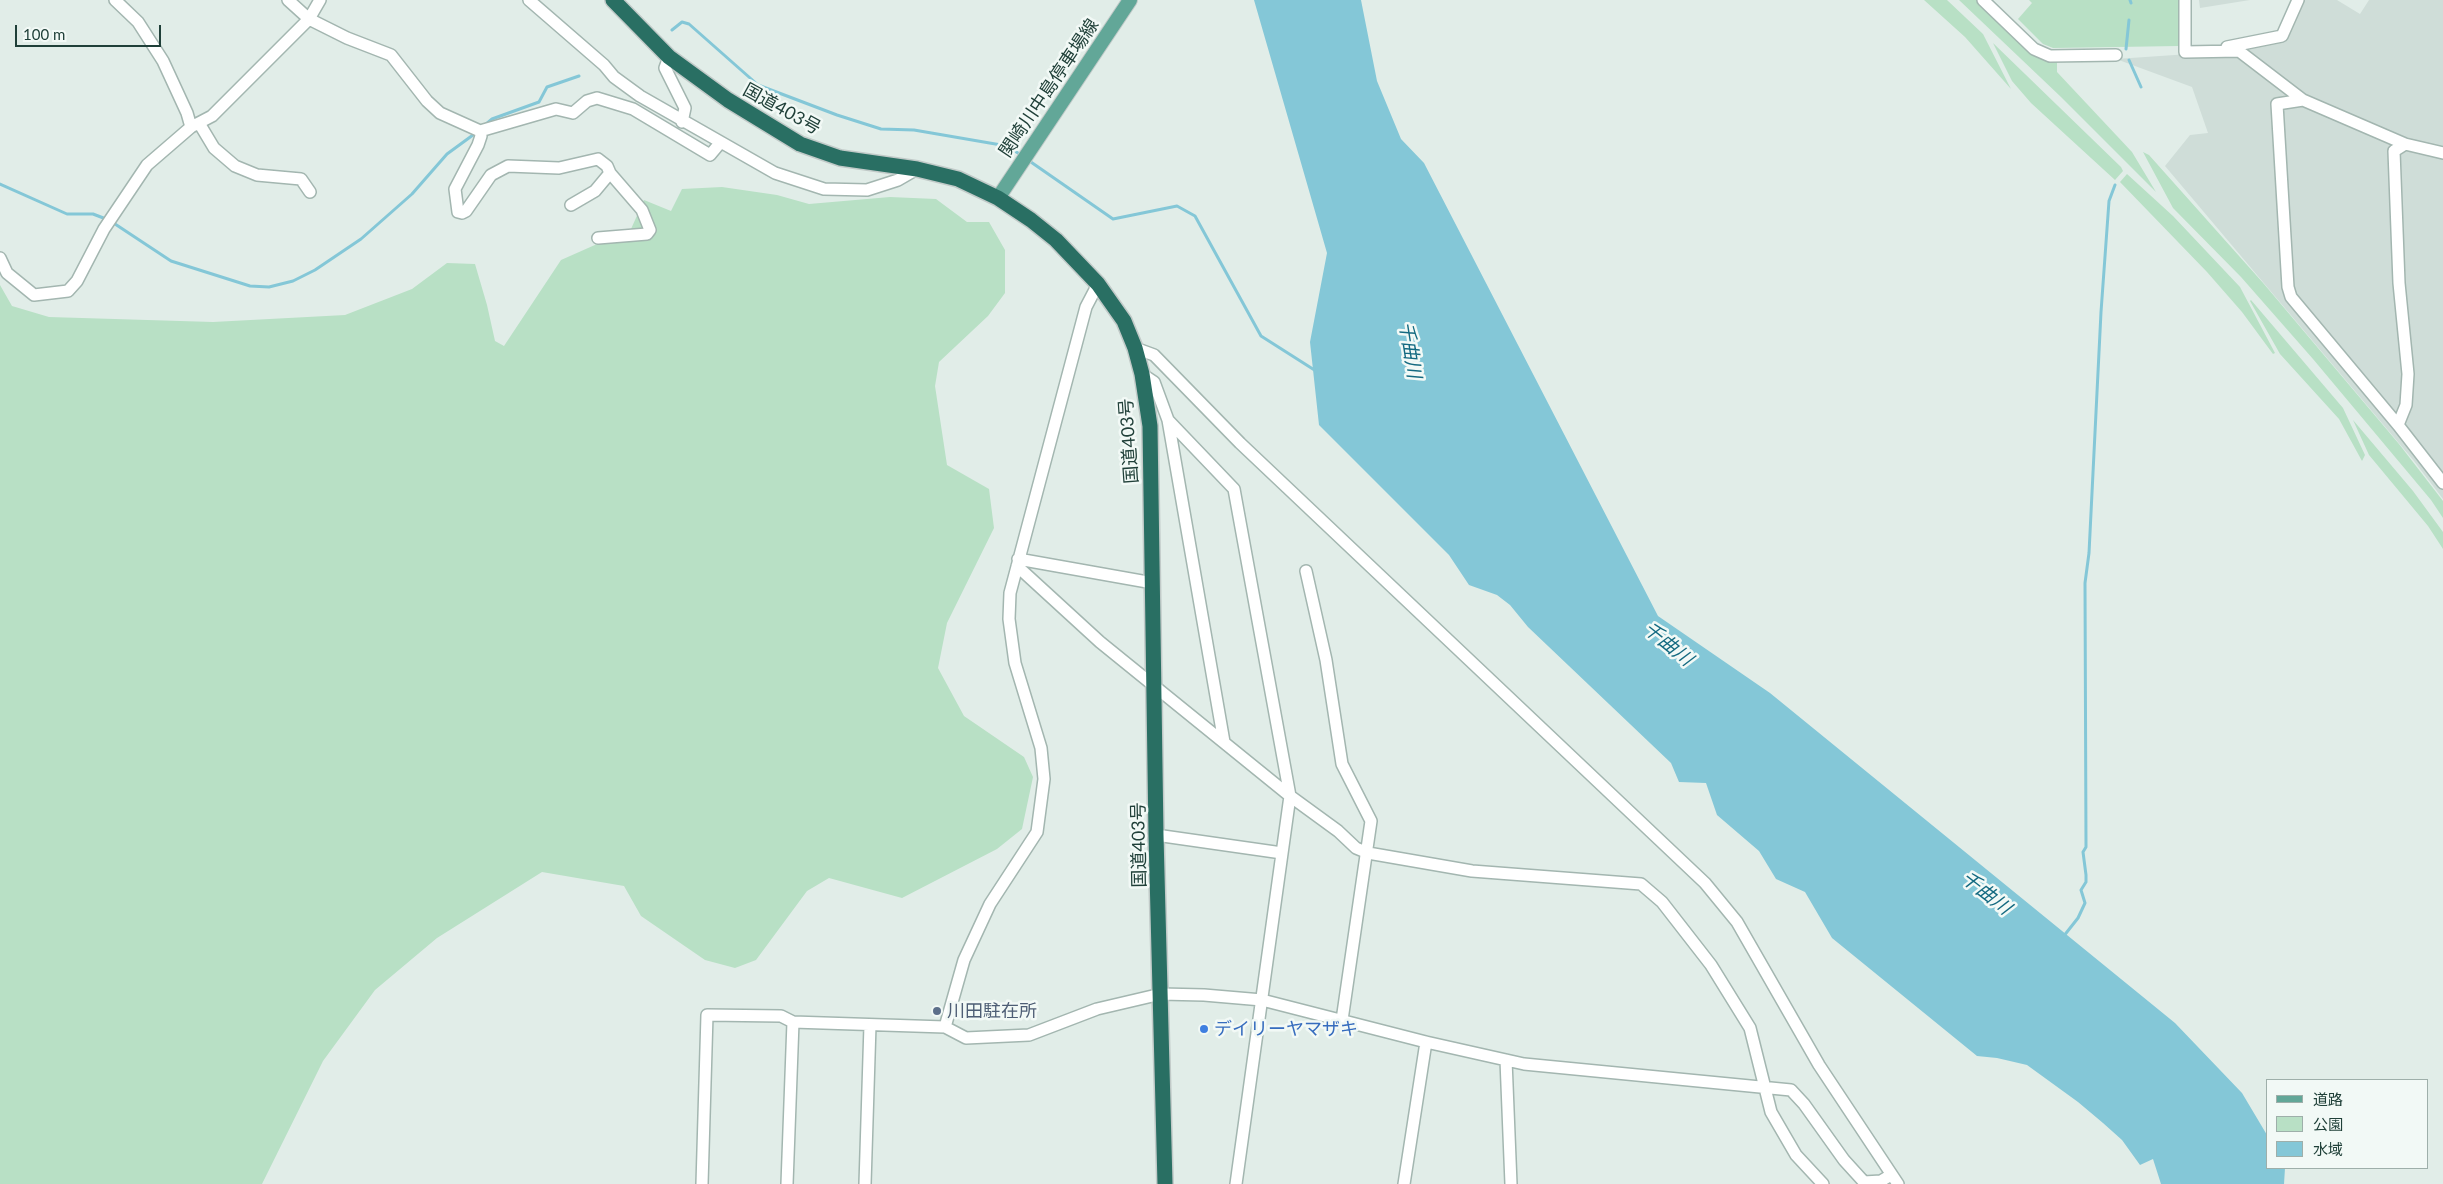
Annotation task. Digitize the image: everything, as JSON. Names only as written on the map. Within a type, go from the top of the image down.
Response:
[{"type":"highway","name":"国道403号","points":[[613,0],[669,57],[728,100],[800,144],[840,158],[917,169],[1002,191],[1031,220],[1056,240],[1098,284],[1117,309],[1135,348],[1142,374],[1150,426],[1156,835],[1165,1184]]},
{"type":"main road","name":"関崎川中島停車場線","points":[[1002,191],[1130,0]]},
{"type":"street","points":[[115,0],[138,22],[163,61],[195,125],[214,148],[235,166],[257,175],[301,179],[310,192]]},
{"type":"street","points":[[288,0],[309,19],[347,38],[391,55],[427,101],[440,113],[480,132],[556,109],[573,113],[587,101],[597,98],[633,109],[710,155],[720,143]]},
{"type":"street","points":[[0,258],[7,273],[34,295],[68,291],[90,260],[121,203],[147,165],[195,125],[212,116],[309,19],[320,0]]},
{"type":"street","points":[[529,0],[604,65],[614,77],[640,96],[682,122],[775,173],[824,189],[867,190],[898,180],[917,169]]},
{"type":"street","points":[[1983,0],[2034,49],[2050,56],[2116,55]]},
{"type":"street","points":[[2185,0],[2185,52],[2240,51],[2303,100],[2405,144],[2443,153]]},
{"type":"street","points":[[2204,52],[2282,36],[2298,0]]},
{"type":"street","points":[[669,57],[665,68],[685,108],[682,122]]},
{"type":"street","points":[[2303,100],[2277,104],[2288,287],[2291,297],[2398,425],[2443,483]]},
{"type":"street","points":[[480,132],[481,136],[478,145],[455,189],[458,212],[462,213],[472,204],[491,175],[508,166],[559,168],[598,159],[607,166],[610,173],[642,210],[650,230],[647,234],[598,238]]},
{"type":"street","points":[[2398,425],[2406,405],[2408,374],[2399,283],[2394,150],[2405,144]]},
{"type":"street","points":[[571,204],[595,191],[610,173]]},
{"type":"street","points":[[945,1028],[964,960],[990,904],[1037,832],[1044,779],[1041,748],[1015,663],[1010,620],[1010,593],[1087,304],[1098,284]]},
{"type":"street","points":[[1087,304],[1102,302],[1117,309]]},
{"type":"street","points":[[702,1184],[707,1015],[781,1016],[793,1022],[945,1028],[966,1038],[1029,1035],[1096,1009],[1161,994],[1204,995],[1262,1000],[1426,1042],[1506,1060],[1581,1070],[1791,1090],[1804,1104],[1844,1160],[1864,1182],[1894,1179],[1819,1065],[1737,922],[1705,883],[1240,443],[1154,355],[1135,348]]},
{"type":"street","points":[[1142,374],[1154,382],[1168,420],[1224,742]]},
{"type":"street","points":[[1168,420],[1234,489],[1290,796],[1236,1184]]},
{"type":"street","points":[[1018,563],[1153,583]]},
{"type":"street","points":[[1018,563],[1100,642],[1290,796],[1338,831],[1356,848],[1368,853],[1472,871],[1641,884],[1662,902],[1711,966],[1750,1028],[1771,1112],[1796,1155],[1823,1184]]},
{"type":"street","points":[[1306,570],[1326,660],[1342,764],[1371,821],[1368,853],[1342,1020]]},
{"type":"street","points":[[1156,835],[1282,853]]},
{"type":"street","points":[[787,1184],[793,1022]]},
{"type":"street","points":[[865,1184],[870,1025]]},
{"type":"street","points":[[1404,1184],[1426,1042]]},
{"type":"street","points":[[1506,1060],[1511,1184]]},
{"type":"shaded area","points":[[2199,0],[2250,0],[2200,8]]},
{"type":"shaded area","points":[[2302,0],[2337,0],[2360,14],[2369,0],[2443,0],[2443,499],[2414,461],[2165,166],[2190,135],[2208,133],[2192,87],[2116,59],[2204,53],[2283,38]]},
{"type":"green space","points":[[1924,0],[1947,0],[1983,34],[2011,89],[1965,37]]},
{"type":"green space","points":[[1959,0],[1977,0],[2036,57],[2057,60],[2057,72],[2132,152],[2156,192],[2061,97]]},
{"type":"green space","points":[[2029,0],[2178,0],[2179,46],[2053,48],[2043,44],[2018,19],[2032,3]]},
{"type":"green space","points":[[1993,43],[2121,167],[2123,171],[2115,180],[2031,103],[2012,81]]},
{"type":"green space","points":[[2143,152],[2149,155],[2264,284],[2399,444],[2443,501],[2443,518],[2431,500],[2313,359],[2241,277],[2173,208]]},
{"type":"green space","points":[[2127,174],[2173,216],[2240,287],[2275,353],[2273,354],[2242,312],[2207,272],[2120,182]]},
{"type":"green space","points":[[722,187],[777,195],[809,204],[890,197],[936,199],[967,222],[989,222],[1005,250],[1005,293],[988,316],[939,362],[935,386],[947,465],[989,489],[994,528],[947,623],[938,668],[964,716],[1024,757],[1033,777],[1022,829],[997,849],[902,898],[829,878],[807,891],[756,960],[735,968],[705,960],[641,916],[624,886],[542,872],[437,938],[375,990],[323,1061],[262,1184],[0,1184],[0,285],[12,306],[49,317],[213,322],[345,315],[412,289],[447,263],[475,264],[495,341],[504,346],[561,260],[631,229],[644,200],[671,211],[682,189]]},
{"type":"green space","points":[[2251,300],[2343,408],[2365,455],[2362,461],[2339,419],[2280,354]]},
{"type":"green space","points":[[2353,420],[2413,491],[2443,532],[2443,549],[2428,526],[2369,455]]},
{"type":"water","name":"千曲川","points":[[1254,0],[1361,0],[1377,81],[1401,139],[1424,163],[1658,616],[1770,693],[2175,1023],[2242,1093],[2266,1133],[2266,1169],[2285,1169],[2284,1184],[2161,1184],[2153,1159],[2140,1165],[2122,1140],[2103,1123],[2078,1102],[2027,1065],[1997,1058],[1977,1056],[1832,938],[1805,892],[1776,879],[1759,851],[1717,815],[1706,783],[1679,782],[1671,763],[1528,627],[1510,605],[1497,595],[1469,585],[1449,555],[1319,425],[1310,342],[1327,253]]},
{"type":"waterway","points":[[2126,49],[2129,20]]},
{"type":"waterway","points":[[672,30],[682,22],[689,24],[758,85],[837,115],[881,129],[914,130],[1007,146],[1021,155]]},
{"type":"waterway","points":[[2129,60],[2141,87]]},
{"type":"waterway","points":[[485,125],[492,119],[539,102],[547,87],[579,76]]},
{"type":"waterway","points":[[112,222],[171,261],[250,286],[269,287],[293,281],[315,270],[361,239],[412,194],[447,154],[473,135]]},
{"type":"waterway","points":[[1028,160],[1113,219],[1177,206],[1195,216],[1261,336],[1316,371]]},
{"type":"waterway","points":[[0,184],[67,214],[93,214],[106,219]]},
{"type":"waterway","points":[[2063,937],[2078,918],[2085,903],[2081,890],[2086,882],[2083,852],[2086,847],[2085,583],[2089,553],[2101,312],[2109,201],[2115,185]]},
{"type":"place","name":"川田駐在所","points":[[937,1011]]},
{"type":"place","name":"デイリーヤマザキ","points":[[1204,1029]]}]
